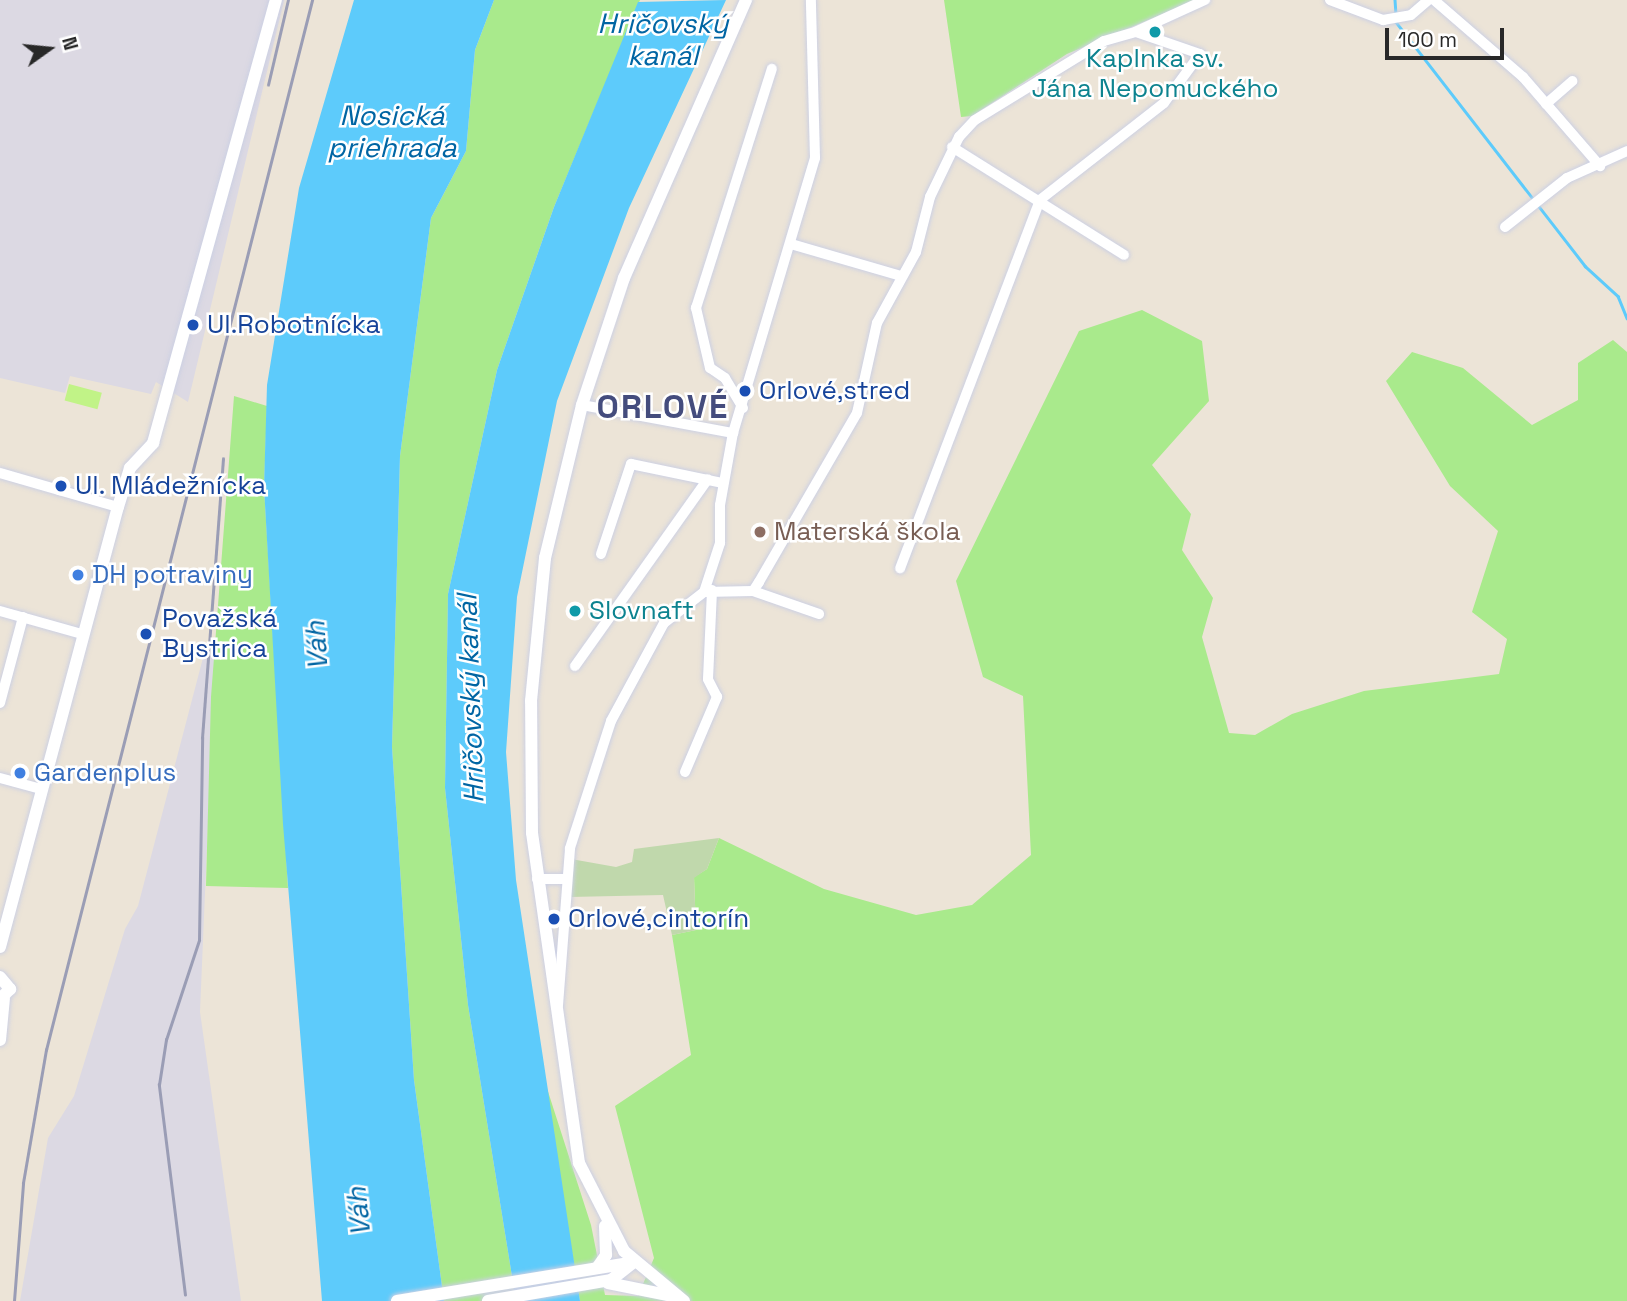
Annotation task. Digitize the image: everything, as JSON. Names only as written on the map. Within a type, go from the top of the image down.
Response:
[{"type":"main road","points":[[0,947],[118,507],[130,468],[153,443],[276,0]]},
{"type":"main road","points":[[681,1299],[634,1262],[604,1218],[576,1153],[537,878],[529,741],[539,594],[562,472],[624,278],[746,0]]},
{"type":"main road","points":[[0,977],[10,985],[2,998],[0,1040]]},
{"type":"main road","points":[[593,1269],[607,1249],[604,1218]]},
{"type":"main road","points":[[397,1301],[634,1262]]},
{"type":"main road","points":[[488,1301],[596,1284],[626,1273],[634,1262]]},
{"type":"main road","points":[[596,1284],[681,1299]]},
{"type":"street","points":[[685,772],[717,697],[708,679],[708,591],[720,543],[723,483],[733,433],[743,408],[816,158],[811,0]]},
{"type":"street","points":[[752,591],[857,414],[877,323],[901,276],[953,147],[975,120],[1069,58],[1136,32],[1205,0]]},
{"type":"street","points":[[1330,0],[1366,17],[1397,20],[1428,0]]},
{"type":"street","points":[[1434,0],[1546,104],[1600,166]]},
{"type":"street","points":[[900,568],[1040,200],[1164,103],[1200,54],[1136,32]]},
{"type":"street","points":[[743,408],[725,378],[710,368],[696,308],[772,69]]},
{"type":"street","points":[[1546,104],[1572,81]]},
{"type":"street","points":[[953,147],[1124,255]]},
{"type":"street","points":[[1505,227],[1539,199],[1627,151]]},
{"type":"street","points":[[791,244],[901,276]]},
{"type":"street","points":[[582,405],[733,433]]},
{"type":"street","points":[[601,554],[631,464],[723,483]]},
{"type":"street","points":[[0,473],[118,507]]},
{"type":"street","points":[[575,666],[708,479]]},
{"type":"street","points":[[554,1012],[560,1000],[566,879],[576,817],[611,721],[664,623],[708,591],[752,591],[820,614]]},
{"type":"street","points":[[0,611],[82,634]]},
{"type":"street","points":[[1,697],[23,618]]},
{"type":"street","points":[[0,778],[41,789]]},
{"type":"street","points":[[537,878],[566,879]]},
{"type":"shaded area","points":[[0,0],[284,0],[188,402],[156,382],[151,394],[70,376],[65,393],[0,378]]},
{"type":"shaded area","points":[[204,654],[215,655],[200,1012],[241,1301],[20,1301],[48,1138],[74,1096],[125,929],[138,906]]},
{"type":"green space","points":[[494,0],[640,0],[554,207],[497,370],[448,594],[445,788],[468,1005],[516,1301],[444,1301],[414,1080],[392,747],[400,456],[431,218],[466,151],[475,50]]},
{"type":"green space","points":[[944,0],[1196,0],[1067,54],[972,116],[961,117]]},
{"type":"green space","points":[[1142,310],[1202,341],[1209,401],[1152,465],[1191,514],[1182,550],[1213,598],[1202,637],[1229,733],[1255,735],[1292,714],[1364,691],[1499,674],[1507,639],[1472,612],[1498,531],[1450,486],[1386,381],[1412,352],[1463,368],[1532,425],[1578,400],[1578,363],[1613,340],[1627,352],[1627,1301],[580,1301],[543,1076],[591,1225],[605,1295],[638,1296],[654,1258],[615,1106],[691,1055],[672,935],[696,930],[694,877],[707,869],[719,838],[824,889],[916,915],[972,905],[1031,855],[1023,696],[983,677],[956,581],[1079,331]]},
{"type":"green space","points":[[69,384],[102,393],[97,409],[65,400]]},
{"type":"green space","points":[[234,396],[267,406],[264,487],[288,888],[206,886],[211,697]]},
{"type":"green space","points":[[719,838],[707,869],[694,878],[696,930],[672,935],[663,895],[569,897],[571,859],[616,867],[632,862],[634,849]]},
{"type":"water","name":"Nosická priehrada","points":[[354,0],[494,0],[475,50],[466,151],[431,218],[400,456],[392,747],[414,1080],[444,1301],[322,1301],[283,824],[264,487],[267,385],[299,188]]},
{"type":"water","name":"Hričovský kanál","points":[[726,0],[629,208],[557,401],[517,597],[506,752],[516,880],[580,1301],[516,1301],[468,1005],[445,788],[448,594],[497,370],[554,207],[638,2]]},
{"type":"waterway","points":[[1395,0],[1396,15]]},
{"type":"waterway","points":[[1396,22],[1585,266],[1618,296],[1627,318]]},
{"type":"railway","points":[[268,85],[288,0]]},
{"type":"railway","points":[[14,1301],[23,1183],[46,1050],[312,0]]},
{"type":"railway","points":[[185,1295],[159,1085],[166,1040],[199,940],[202,738],[223,459]]},
{"type":"place","name":"Kaplnka sv. Jána Nepomuckého","points":[[1155,32]]},
{"type":"place","name":"Ul.Robotnícka","points":[[193,325]]},
{"type":"place","name":"Orlové,stred","points":[[745,391]]},
{"type":"place","name":"Ul. Mládežnícka","points":[[61,486]]},
{"type":"place","name":"Materská škola","points":[[760,532]]},
{"type":"place","name":"DH potraviny","points":[[78,575]]},
{"type":"place","name":"Slovnaft","points":[[575,611]]},
{"type":"place","name":"Považská Bystrica","points":[[146,634]]},
{"type":"place","name":"Gardenplus","points":[[20,773]]},
{"type":"place","name":"Orlové,cintorín","points":[[554,919]]},
{"type":"district","name":"ORLOVÉ","points":[[663,408]]},
{"type":"water label","name":"Váh","points":[[316,646]]},
{"type":"water label","name":"Váh","points":[[358,1212]]}]
